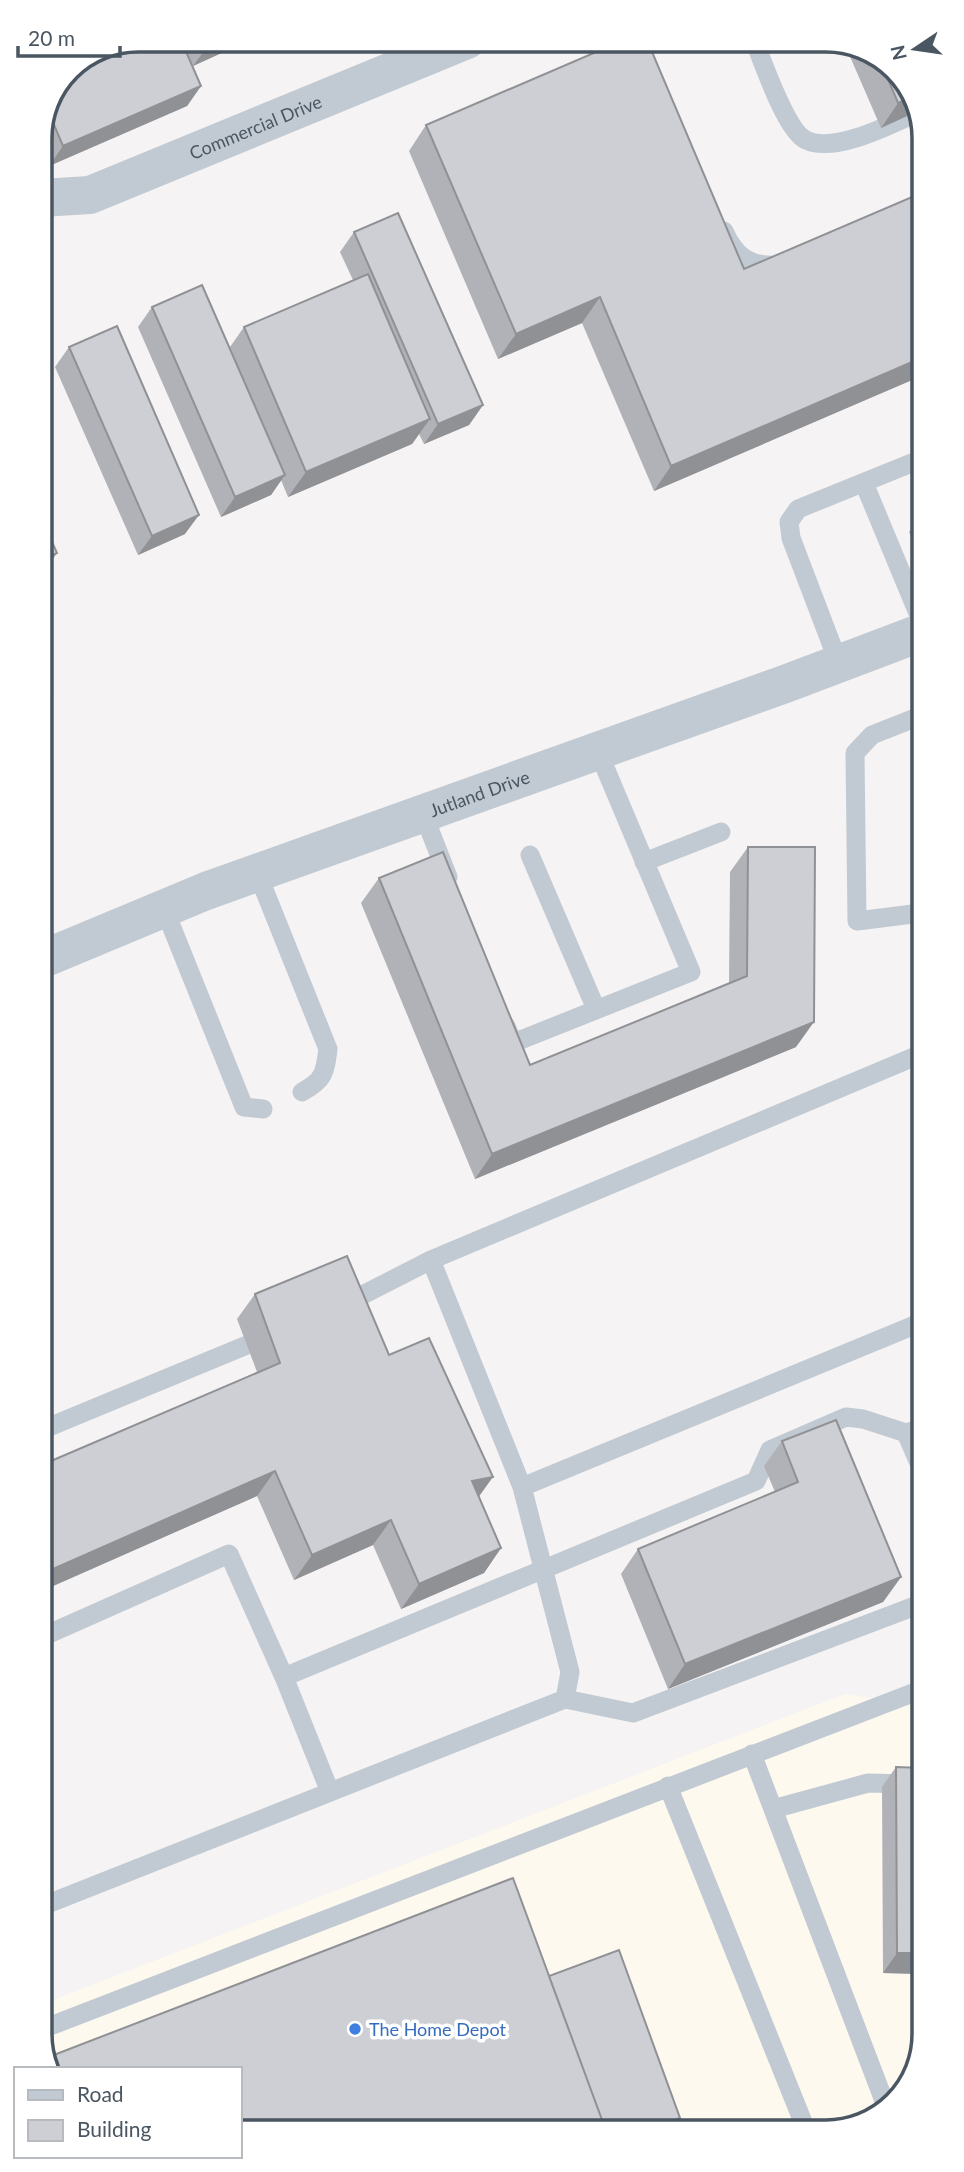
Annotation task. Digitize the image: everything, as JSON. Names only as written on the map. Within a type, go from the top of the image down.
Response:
[{"type":"street","name":"Commercial Drive","points":[[53,197],[90,195],[437,52]]},
{"type":"street","name":"Jutland Drive","points":[[53,955],[257,872],[912,636]]},
{"type":"lane","points":[[760,53],[791,125],[805,140],[830,144],[853,138],[908,116]]},
{"type":"lane","points":[[714,210],[730,247],[752,265],[777,266],[795,260]]},
{"type":"lane","points":[[839,664],[790,538],[789,522],[798,509],[912,463]]},
{"type":"lane","points":[[864,483],[912,599]]},
{"type":"lane","points":[[912,719],[872,735],[855,753],[857,921],[912,914]]},
{"type":"lane","points":[[497,1002],[513,1043],[691,972],[598,751]]},
{"type":"lane","points":[[423,813],[457,901]]},
{"type":"lane","points":[[644,862],[722,832]]},
{"type":"lane","points":[[530,855],[596,1009]]},
{"type":"lane","points":[[257,872],[328,1049],[325,1070],[318,1083],[302,1093]]},
{"type":"lane","points":[[164,908],[244,1107],[263,1109]]},
{"type":"lane","points":[[340,1307],[431,1260],[912,1058]]},
{"type":"lane","points":[[431,1260],[522,1487],[570,1672],[565,1699]]},
{"type":"lane","points":[[522,1487],[912,1326]]},
{"type":"lane","points":[[52,1426],[247,1345]]},
{"type":"lane","points":[[284,1677],[756,1481],[770,1450],[846,1418],[912,1430]]},
{"type":"lane","points":[[52,1632],[229,1554],[284,1677],[330,1792]]},
{"type":"lane","points":[[52,1902],[565,1699],[633,1713],[912,1607]]},
{"type":"lane","points":[[52,2026],[912,1693]]},
{"type":"lane","points":[[752,1754],[883,2097]]},
{"type":"lane","points":[[773,1809],[868,1783],[912,1785]]},
{"type":"lane","points":[[668,1786],[801,2120]]},
{"type":"shaded area","points":[[845,1694],[912,1704],[911,2045],[903,2072],[890,2090],[878,2102],[853,2115],[826,2120],[242,2119],[242,2067],[59,2067],[53,2045],[52,2000]]},
{"type":"building","points":[[186,52],[201,86],[63,146],[54,125],[55,116],[67,91],[91,67],[122,54]]},
{"type":"building","points":[[595,53],[652,53],[744,269],[912,197],[912,362],[671,466],[600,297],[516,334],[426,125]]},
{"type":"building","points":[[890,84],[894,86],[903,101],[898,103]]},
{"type":"building","points":[[398,213],[483,405],[438,424],[354,232]]},
{"type":"building","points":[[368,274],[430,419],[306,472],[244,327]]},
{"type":"building","points":[[202,285],[285,475],[235,497],[152,307]]},
{"type":"building","points":[[117,326],[199,515],[152,536],[69,347]]},
{"type":"building","points":[[748,847],[815,847],[814,1022],[492,1154],[379,878],[443,852],[530,1065],[747,976]]},
{"type":"building","points":[[347,1256],[389,1355],[429,1338],[493,1477],[472,1481],[501,1548],[419,1584],[391,1520],[312,1555],[275,1471],[52,1569],[52,1460],[280,1363],[255,1294]]},
{"type":"building","points":[[836,1420],[901,1577],[685,1664],[638,1549],[798,1482],[782,1441]]},
{"type":"building","points":[[896,1767],[912,1768],[912,1953],[897,1953]]},
{"type":"building","name":"The Home Depot","points":[[513,1878],[602,2120],[242,2119],[242,2067],[59,2067],[55,2054]]},
{"type":"building","points":[[619,1950],[680,2118],[602,2120],[549,1976]]},
{"type":"place","name":"The Home Depot","points":[[355,2029]]}]
